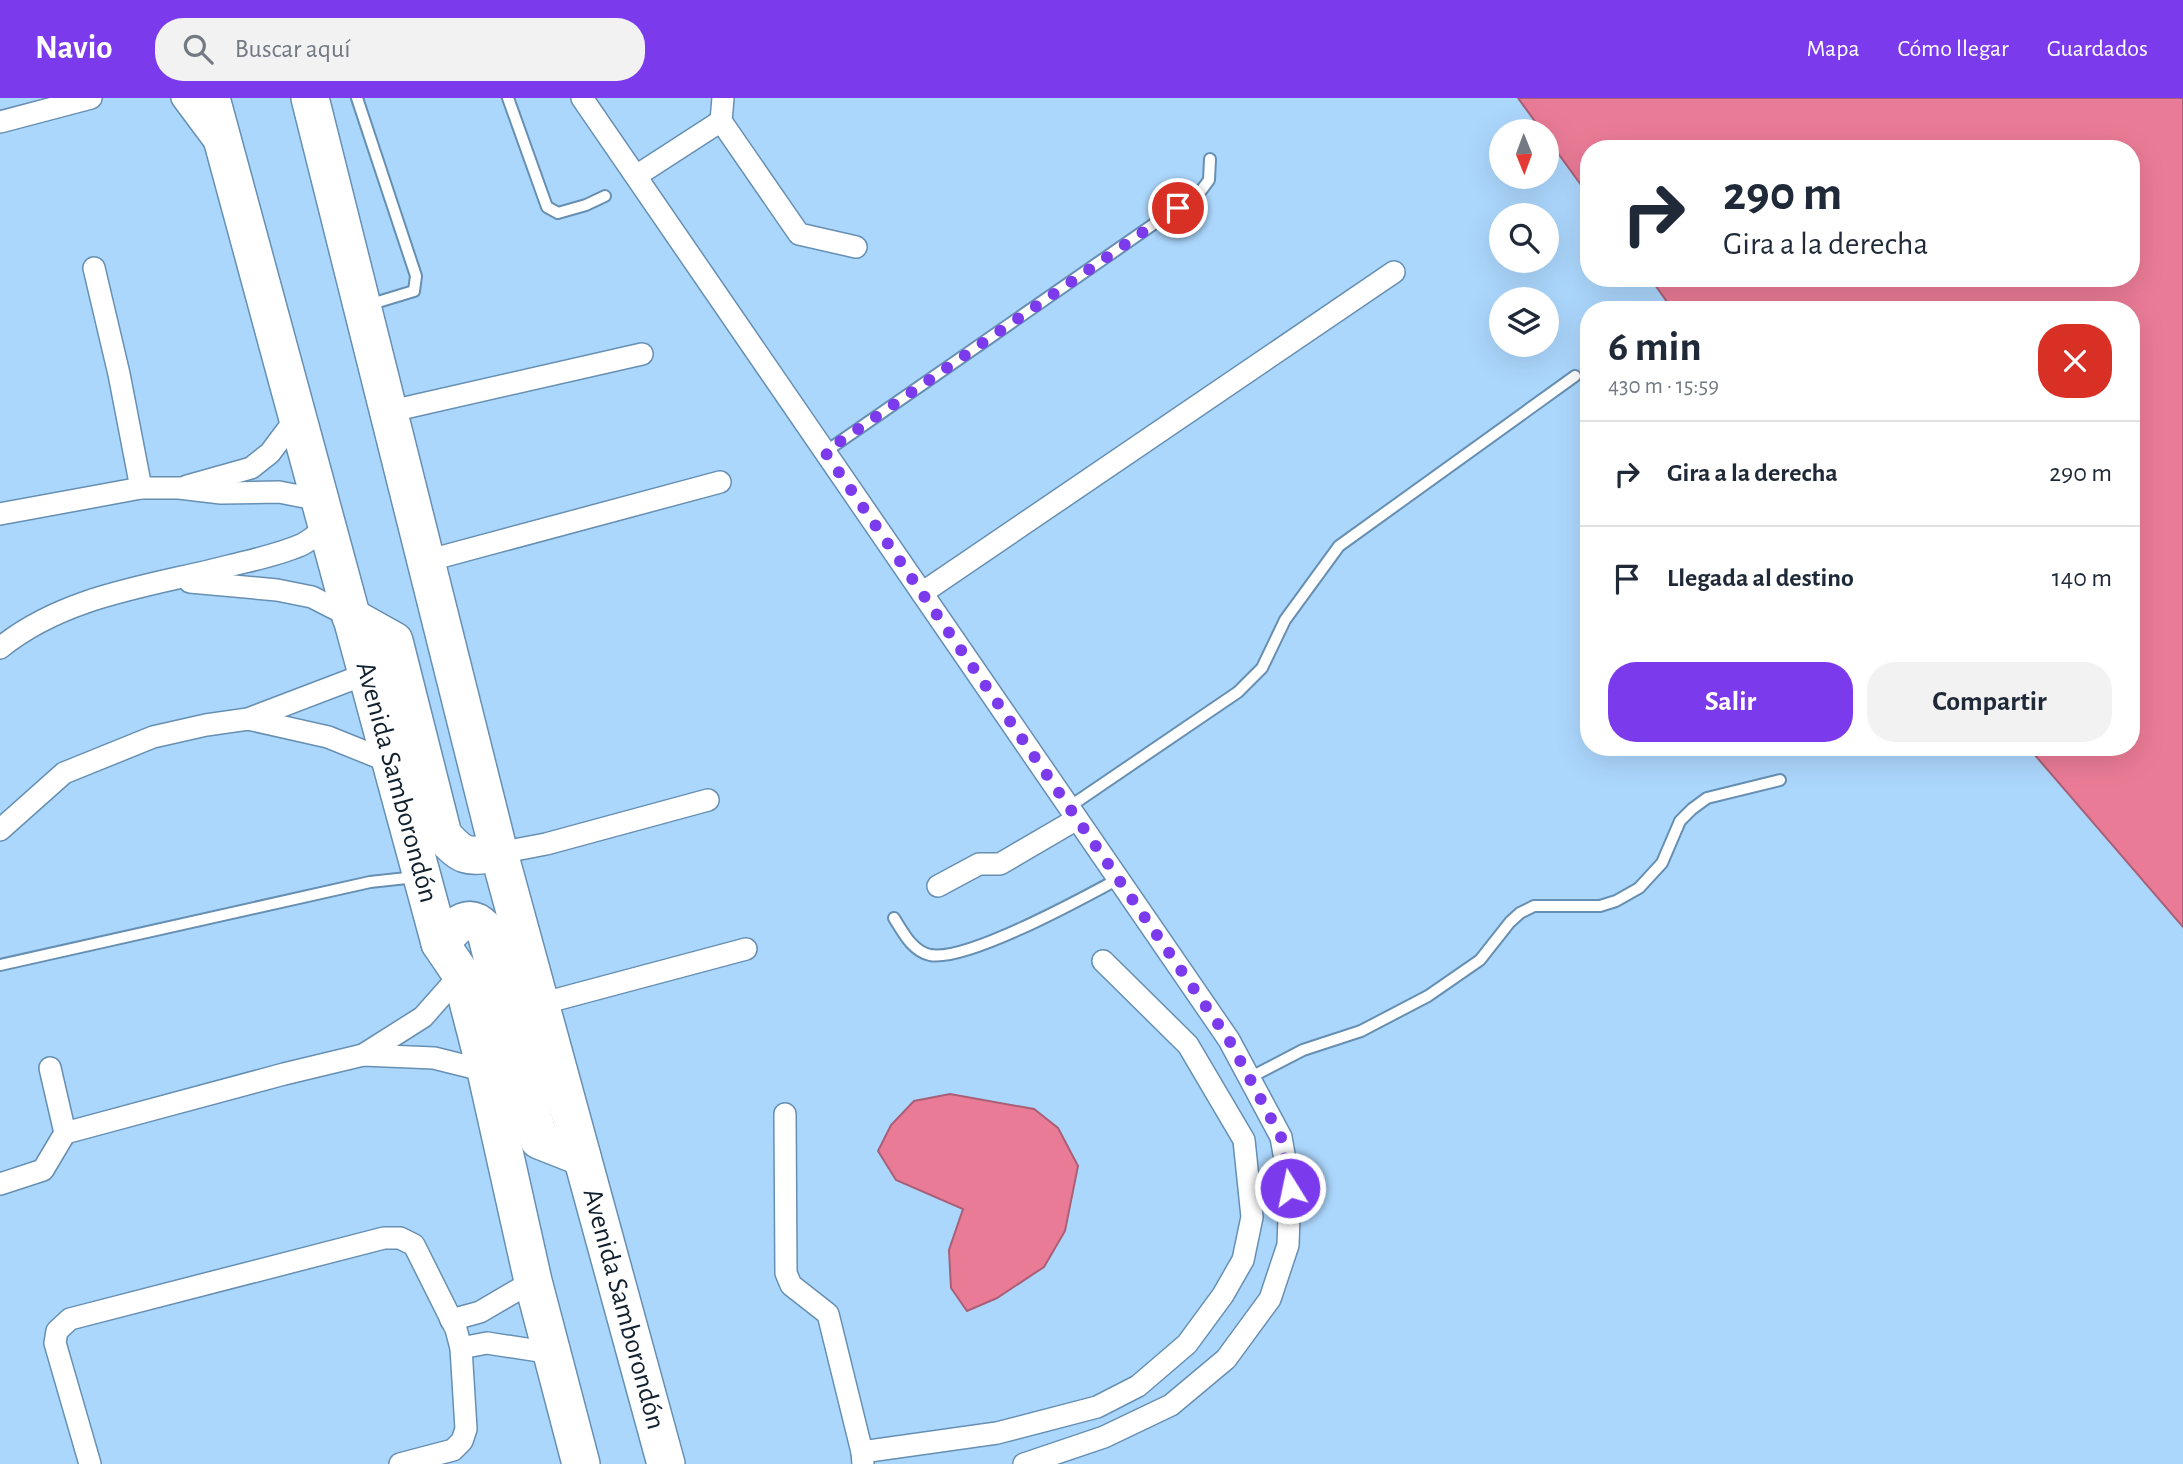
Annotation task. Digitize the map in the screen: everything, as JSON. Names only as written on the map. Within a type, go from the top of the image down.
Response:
[{"type":"highway","name":"Avenida Samborondón","points":[[211,98],[440,943],[461,974],[486,1071],[533,1281],[581,1464]]},
{"type":"highway","name":"Avenida Samborondón","points":[[310,98],[499,853],[666,1464]]},
{"type":"highway","points":[[351,617],[394,641],[443,835],[454,849],[469,856],[499,853]]},
{"type":"highway","points":[[440,943],[458,925],[468,920],[478,922],[485,929],[539,1140],[582,1157]]},
{"type":"street","points":[[0,122],[91,98]]},
{"type":"street","points":[[182,98],[228,158]]},
{"type":"street","points":[[582,98],[1229,1040],[1281,1137],[1290,1188],[1288,1245],[1270,1300],[1226,1359],[1171,1405],[1104,1437],[1024,1464]]},
{"type":"street","points":[[723,98],[721,121],[799,234],[856,247]]},
{"type":"street","points":[[636,176],[721,121]]},
{"type":"street","points":[[94,268],[119,374],[141,488]]},
{"type":"street","points":[[922,593],[1394,272]]},
{"type":"street","points":[[387,412],[642,354]]},
{"type":"street","points":[[179,488],[251,468],[270,453],[297,417]]},
{"type":"street","points":[[426,561],[720,482]]},
{"type":"street","points":[[0,514],[141,488],[179,488],[221,493],[279,492],[323,513],[302,544],[174,580],[126,590],[60,611],[14,636],[0,648]]},
{"type":"street","points":[[174,580],[276,590],[312,597],[351,617]]},
{"type":"street","points":[[0,830],[64,773],[153,737],[248,719],[366,674]]},
{"type":"street","points":[[248,719],[328,737],[390,762]]},
{"type":"street","points":[[499,853],[546,844],[708,800]]},
{"type":"street","points":[[938,886],[979,864],[1000,864],[1073,813]]},
{"type":"street","points":[[540,1004],[746,949]]},
{"type":"street","points":[[785,1114],[786,1273],[790,1285],[828,1314],[862,1458],[997,1433],[1097,1408],[1138,1386],[1187,1344],[1223,1294],[1243,1260],[1252,1217],[1244,1140],[1188,1045],[1102,961]]},
{"type":"street","points":[[363,1055],[423,1017],[461,974]]},
{"type":"street","points":[[65,1133],[363,1055],[434,1058],[486,1071]]},
{"type":"street","points":[[0,1184],[43,1170],[65,1133],[50,1068]]},
{"type":"street","points":[[90,1464],[55,1343],[57,1331],[70,1319],[384,1238],[400,1238],[414,1245],[452,1320],[461,1348],[466,1429],[462,1441],[453,1450],[400,1464]]},
{"type":"street","points":[[452,1320],[480,1312],[533,1281]]},
{"type":"street","points":[[461,1348],[487,1343],[552,1353]]},
{"type":"lane","points":[[357,98],[416,276],[414,291],[362,307]]},
{"type":"lane","points":[[508,98],[547,207],[558,213],[605,196]]},
{"type":"lane","points":[[825,452],[1200,192],[1209,180],[1210,159]]},
{"type":"lane","points":[[1073,813],[1238,692],[1262,668],[1284,620],[1339,546],[1575,376]]},
{"type":"lane","points":[[1249,1078],[1303,1051],[1361,1031],[1428,996],[1480,960],[1510,922],[1534,906],[1600,906],[1616,901],[1639,888],[1662,863],[1680,821],[1692,809],[1707,798],[1780,780]]},
{"type":"lane","points":[[0,965],[370,882],[422,876]]},
{"type":"lane","points":[[894,918],[911,944],[920,950],[931,955],[957,953],[1054,914],[1118,879]]},
{"type":"shaded area","points":[[1518,98],[2183,98],[2183,927],[2036,756],[2140,756],[2140,301],[1667,301],[1656,287],[2140,287],[2140,140],[1580,140],[1580,184],[1559,155],[1559,119],[1533,119]]},
{"type":"shaded area","points":[[950,1094],[1034,1109],[1058,1128],[1078,1166],[1065,1231],[1044,1267],[997,1298],[967,1311],[951,1288],[949,1250],[963,1209],[896,1180],[878,1151],[891,1125],[914,1101]]},
{"type":"route","points":[[1178,208],[825,452],[1229,1040],[1281,1137],[1290,1188]]}]
